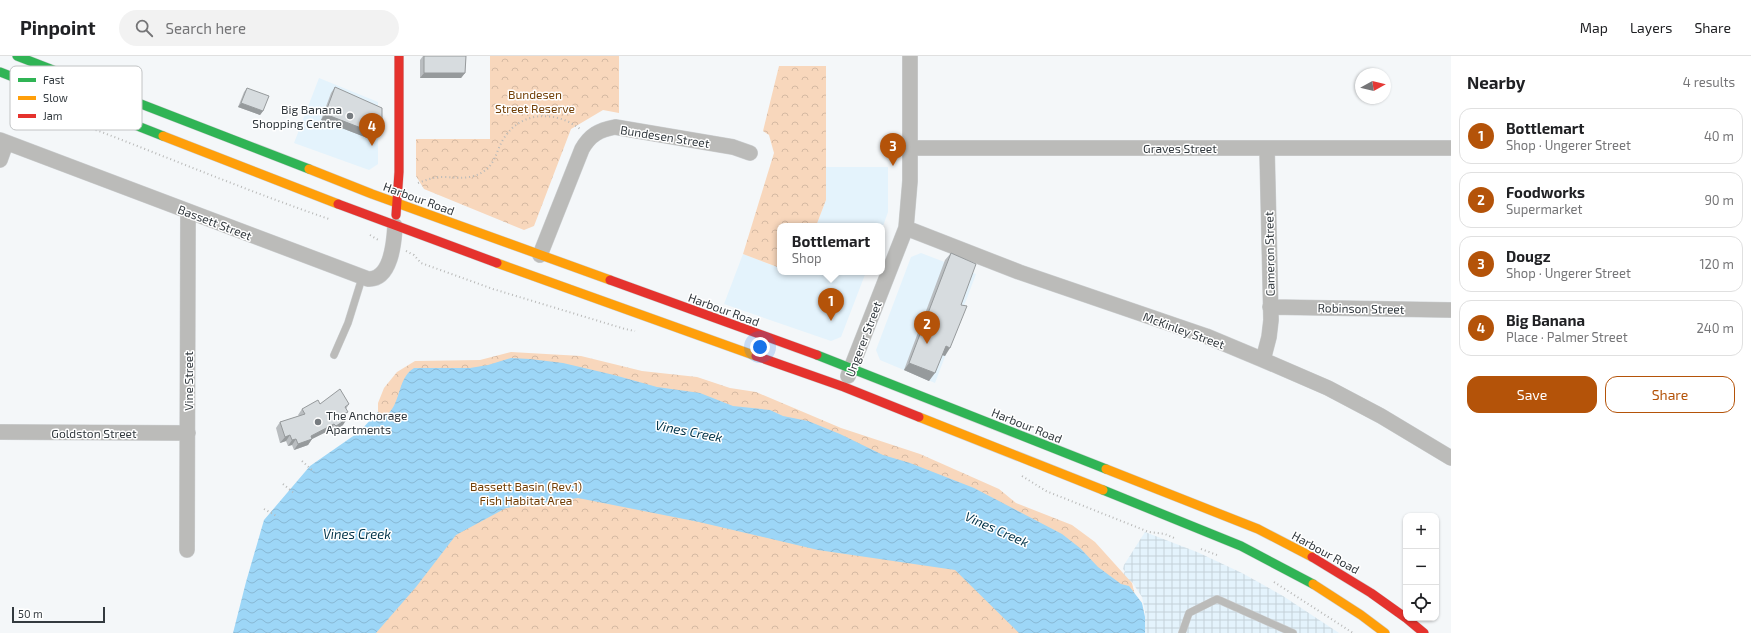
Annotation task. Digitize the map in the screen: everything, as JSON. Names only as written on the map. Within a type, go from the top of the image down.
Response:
[{"type":"main road","name":"Harbour Road","points":[[18,56],[44,66]]},
{"type":"main road","points":[[395,226],[399,172],[399,56]]},
{"type":"main road","points":[[0,72],[10,76]]},
{"type":"main road","name":"Harbour Road","points":[[142,104],[397,202],[852,368],[1258,529],[1320,561],[1367,590],[1403,616]]},
{"type":"main road","points":[[142,127],[395,226],[844,387],[1241,546],[1303,577],[1361,615],[1385,633]]},
{"type":"main road","name":"Harbour Road","points":[[1410,621],[1424,633]]},
{"type":"street","name":"Ungerer Street","points":[[844,387],[906,228],[910,181],[910,56]]},
{"type":"street","name":"Bundesen Street","points":[[588,138],[602,129],[615,127],[733,146],[750,153]]},
{"type":"street","points":[[540,255],[582,149],[588,138]]},
{"type":"street","name":"Bassett Street","points":[[3,142],[362,278],[374,280],[384,272],[393,246],[395,226]]},
{"type":"street","points":[[0,160],[3,142]]},
{"type":"street","name":"Graves Street","points":[[910,148],[1451,148]]},
{"type":"street","name":"Cameron Street","points":[[1263,360],[1269,337],[1270,307],[1267,148]]},
{"type":"street","name":"Vine Street","points":[[188,212],[188,550]]},
{"type":"street","name":"McKinley Street","points":[[906,228],[1019,272],[1206,336],[1263,360],[1328,388],[1381,416],[1451,458]]},
{"type":"street","name":"Robinson Street","points":[[1270,307],[1451,310]]},
{"type":"street","name":"Goldston Street","points":[[0,432],[188,433]]},
{"type":"lane","points":[[334,355],[348,323],[362,278]]},
{"type":"lane","points":[[1182,633],[1189,613],[1217,599],[1293,633]]},
{"type":"path","points":[[418,183],[441,177],[463,178],[480,174],[493,163],[504,138],[511,129],[530,118],[548,116],[565,120],[582,131],[588,138]]},
{"type":"path","points":[[95,130],[335,222]]},
{"type":"path","points":[[367,234],[383,243]]},
{"type":"path","points":[[406,251],[414,255],[423,264],[493,289],[625,329],[641,331]]},
{"type":"path","points":[[302,461],[314,472]]},
{"type":"path","points":[[1020,475],[1046,491],[1149,532],[1165,534],[1178,539]]},
{"type":"path","points":[[283,484],[295,494]]},
{"type":"path","points":[[264,509],[278,517]]},
{"type":"path","points":[[1197,547],[1213,555],[1220,556]]},
{"type":"path","points":[[1271,579],[1352,633]]},
{"type":"shaded area","points":[[319,78],[378,102],[378,164],[369,170],[294,143]]},
{"type":"shaded area","points":[[826,167],[888,167],[888,212],[884,223],[817,223],[826,200]]},
{"type":"shaded area","points":[[921,253],[976,274],[935,383],[880,360],[876,350],[911,257]]},
{"type":"shaded area","points":[[743,254],[777,267],[777,275],[865,275],[841,337],[831,341],[724,304]]},
{"type":"shaded area","points":[[1145,532],[1197,552],[1242,573],[1283,596],[1339,633],[1145,633],[1145,611],[1142,597],[1132,582],[1122,578],[1125,571],[1123,569],[1124,565]]},
{"type":"green space","name":"Bundesen Street Reserve","points":[[490,56],[619,56],[619,113],[603,110],[571,129],[534,226],[524,230],[424,189],[416,176],[416,139],[490,139]]},
{"type":"green space","points":[[779,66],[826,66],[826,200],[817,223],[777,223],[777,267],[743,254],[774,153],[769,135],[763,131]]},
{"type":"green space","name":"Vines Creek","points":[[511,352],[581,356],[642,371],[697,377],[730,388],[756,392],[841,428],[920,454],[999,489],[1016,503],[1072,525],[1095,542],[1132,583],[1139,612],[1140,633],[266,633],[378,447],[378,403],[384,388],[397,372],[415,361],[480,360]]},
{"type":"water","name":"Vines Creek","points":[[511,358],[563,363],[657,387],[700,393],[733,406],[770,410],[783,416],[808,421],[840,434],[883,455],[910,463],[974,488],[1062,534],[1080,548],[1098,567],[1121,584],[1129,586],[1142,603],[1145,617],[1145,633],[1019,633],[955,570],[818,550],[699,522],[578,498],[506,508],[456,535],[416,587],[376,633],[233,633],[264,520],[310,466],[359,432],[378,412],[384,417],[390,412],[397,400],[404,379],[414,368],[470,368],[488,365]]},
{"type":"building","points":[[424,56],[466,56],[465,73],[424,73]]},
{"type":"building","name":"Big Banana Shopping Centre","points":[[335,87],[382,108],[382,129],[374,133],[325,114]]},
{"type":"building","points":[[247,88],[269,96],[263,111],[241,103]]},
{"type":"building","points":[[951,253],[976,264],[961,305],[967,306],[950,348],[946,346],[935,373],[909,363]]},
{"type":"building","name":"The Anchorage Apartments","points":[[340,389],[349,404],[345,407],[348,412],[344,414],[347,419],[336,426],[334,424],[311,436],[312,439],[298,444],[296,439],[292,440],[290,435],[285,437],[280,422],[305,414],[302,409],[318,400],[320,404]]},
{"type":"traffic: fast","points":[[17,56],[43,66]]},
{"type":"traffic: fast","points":[[0,72],[10,76]]},
{"type":"traffic: fast","points":[[142,104],[309,169]]},
{"type":"traffic: fast","points":[[142,128],[163,136]]},
{"type":"traffic: fast","points":[[817,355],[1106,469]]},
{"type":"traffic: fast","points":[[1103,490],[1241,546],[1313,584]]},
{"type":"traffic: slow","points":[[163,136],[338,204]]},
{"type":"traffic: slow","points":[[309,169],[372,194],[610,280]]},
{"type":"traffic: slow","points":[[497,263],[756,356]]},
{"type":"traffic: slow","points":[[919,417],[1103,490]]},
{"type":"traffic: slow","points":[[1106,469],[1258,529],[1312,557]]},
{"type":"traffic: slow","points":[[1313,584],[1361,615],[1385,633]]},
{"type":"traffic: jam","points":[[396,215],[399,172],[399,56]]},
{"type":"traffic: jam","points":[[338,204],[497,263]]},
{"type":"traffic: jam","points":[[610,280],[817,355]]},
{"type":"traffic: jam","points":[[756,356],[844,387],[919,417]]},
{"type":"traffic: jam","points":[[1312,557],[1371,593],[1403,616]]},
{"type":"traffic: jam","points":[[1410,621],[1424,633]]},
{"type":"place","name":"Big Banana Shopping Centre","points":[[350,116]]},
{"type":"place","name":"Big Banana","points":[[372,146]]},
{"type":"place","name":"Dougz","points":[[893,166]]},
{"type":"place","name":"Bottlemart","points":[[831,321]]},
{"type":"place","name":"Foodworks","points":[[927,344]]},
{"type":"place","name":"The Anchorage Apartments","points":[[318,422]]},
{"type":"park label","name":"Bassett Basin (Rev.1) Fish Habitat Area","points":[[526,493]]}]
